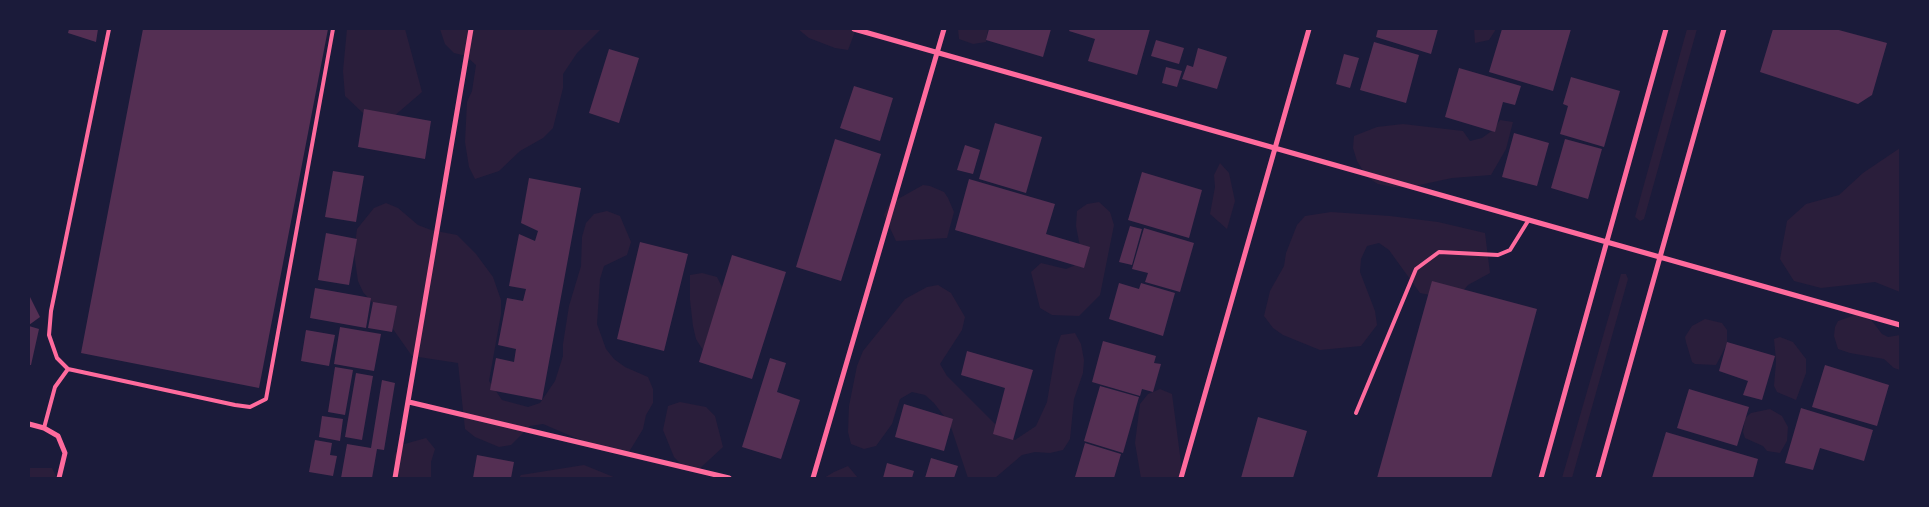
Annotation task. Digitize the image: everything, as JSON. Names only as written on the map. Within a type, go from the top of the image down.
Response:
[{"type":"street","points":[[395,478],[471,29]]},
{"type":"street","points":[[854,29],[1900,325]]},
{"type":"street","points":[[813,478],[944,29]]},
{"type":"street","points":[[1181,478],[1309,29]]},
{"type":"street","points":[[1541,478],[1666,29]]},
{"type":"street","points":[[1598,478],[1724,29]]},
{"type":"street","points":[[409,402],[729,478]]},
{"type":"street","points":[[29,424],[44,428],[58,436],[65,454],[59,478]]},
{"type":"lane","points":[[109,29],[50,311],[49,335],[57,358],[68,370],[235,405],[250,406],[266,399],[333,29]]},
{"type":"lane","points":[[1356,413],[1416,269],[1439,252],[1498,255],[1510,250],[1528,220]]},
{"type":"lane","points":[[44,428],[55,387],[68,370]]},
{"type":"shaded area","points":[[347,29],[405,29],[422,92],[386,123],[363,113],[345,96],[343,71]]},
{"type":"shaded area","points":[[440,29],[601,29],[577,53],[563,74],[563,88],[553,128],[543,138],[520,151],[499,171],[475,179],[469,167],[465,142],[467,102],[472,91],[476,65],[466,56],[454,53],[445,44]]},
{"type":"shaded area","points":[[798,29],[856,29],[848,50],[835,48],[809,38]]},
{"type":"shaded area","points":[[958,29],[988,29],[986,42],[973,44],[959,39]]},
{"type":"shaded area","points":[[1474,29],[1496,29],[1489,40],[1475,43]]},
{"type":"shaded area","points":[[1687,29],[1697,29],[1644,219],[1640,221],[1635,217]]},
{"type":"shaded area","points":[[1500,120],[1513,122],[1506,149],[1491,175],[1452,178],[1410,187],[1393,187],[1378,184],[1367,177],[1357,161],[1353,148],[1354,136],[1377,127],[1403,124],[1463,131],[1470,141],[1482,138],[1493,130]]},
{"type":"shaded area","points":[[1900,148],[1900,292],[1875,282],[1821,288],[1794,281],[1780,259],[1787,221],[1806,204],[1839,195],[1863,173]]},
{"type":"shaded area","points":[[1220,163],[1229,173],[1235,201],[1227,229],[1210,214],[1215,187],[1214,175]]},
{"type":"shaded area","points":[[923,185],[944,192],[948,198],[954,212],[947,238],[896,241],[884,215],[889,204]]},
{"type":"shaded area","points":[[1099,202],[1110,212],[1114,225],[1100,295],[1079,316],[1052,315],[1040,308],[1031,272],[1041,263],[1066,269],[1078,264],[1081,252],[1076,226],[1077,211],[1087,204]]},
{"type":"shaded area","points":[[386,203],[398,208],[418,225],[431,230],[457,235],[476,254],[493,277],[501,300],[501,314],[489,381],[502,400],[528,407],[540,403],[555,381],[563,356],[569,306],[581,266],[582,237],[586,223],[594,214],[607,211],[620,216],[631,242],[627,255],[604,266],[600,279],[597,324],[606,349],[614,359],[625,367],[648,377],[653,389],[653,403],[646,415],[643,429],[629,452],[604,450],[543,424],[530,426],[511,445],[499,447],[475,437],[465,429],[458,363],[412,356],[381,312],[363,292],[358,281],[354,253],[357,229],[374,208]]},
{"type":"shaded area","points":[[1331,212],[1390,216],[1438,222],[1485,233],[1490,273],[1468,285],[1458,297],[1445,298],[1420,293],[1389,250],[1379,243],[1367,246],[1361,259],[1360,272],[1375,311],[1377,325],[1361,346],[1320,350],[1283,335],[1273,328],[1264,316],[1270,291],[1284,266],[1286,253],[1297,225],[1305,216]]},
{"type":"shaded area","points":[[702,273],[717,277],[723,289],[703,350],[696,339],[690,300],[690,275]]},
{"type":"shaded area","points":[[1621,274],[1626,274],[1628,279],[1572,478],[1562,478]]},
{"type":"shaded area","points":[[938,285],[951,293],[965,317],[962,330],[940,364],[947,376],[1004,433],[1015,440],[1036,426],[1047,402],[1056,349],[1061,335],[1075,333],[1081,344],[1084,360],[1083,373],[1074,399],[1070,439],[1063,450],[1022,455],[995,478],[968,478],[950,424],[934,403],[925,395],[912,392],[900,399],[892,424],[876,446],[864,449],[851,444],[848,432],[849,406],[857,366],[863,351],[905,299],[927,287]]},
{"type":"shaded area","points":[[1858,314],[1872,321],[1882,334],[1888,337],[1900,335],[1900,370],[1894,368],[1884,359],[1838,349],[1834,336],[1838,321]]},
{"type":"shaded area","points":[[1705,319],[1722,323],[1727,330],[1727,344],[1716,365],[1695,364],[1692,362],[1686,342],[1685,337],[1692,326]]},
{"type":"shaded area","points":[[1780,337],[1793,342],[1806,359],[1806,373],[1796,400],[1777,392],[1774,386],[1776,361],[1774,339]]},
{"type":"shaded area","points":[[1160,389],[1172,394],[1183,478],[1141,478],[1135,443],[1140,404],[1148,394]]},
{"type":"shaded area","points":[[680,402],[706,407],[715,416],[723,447],[697,471],[684,467],[674,457],[663,430],[668,406]]},
{"type":"shaded area","points":[[1770,409],[1782,416],[1788,427],[1787,441],[1780,453],[1767,451],[1763,446],[1745,438],[1743,432],[1745,418],[1751,413]]},
{"type":"shaded area","points":[[426,438],[435,449],[431,462],[431,478],[396,478],[394,456],[401,445]]},
{"type":"shaded area","points":[[584,465],[616,478],[519,478],[521,475]]},
{"type":"shaded area","points":[[848,466],[858,478],[824,478],[834,472]]},
{"type":"shaded area","points":[[29,468],[52,468],[57,478],[29,478]]},
{"type":"building","points":[[69,29],[98,29],[96,42],[68,33]]},
{"type":"building","points":[[143,29],[328,29],[259,388],[81,353]]},
{"type":"building","points":[[989,29],[1051,29],[1043,57],[986,40]]},
{"type":"building","points":[[1070,29],[1150,29],[1137,75],[1088,61],[1095,39],[1069,31]]},
{"type":"building","points":[[1378,29],[1438,29],[1431,54],[1376,37]]},
{"type":"building","points":[[1502,29],[1571,29],[1553,91],[1489,72]]},
{"type":"building","points":[[1773,29],[1835,29],[1887,43],[1872,95],[1858,104],[1760,72]]},
{"type":"building","points":[[1156,40],[1184,48],[1179,64],[1151,56]]},
{"type":"building","points":[[1374,42],[1419,55],[1406,103],[1360,90]]},
{"type":"building","points":[[1198,48],[1227,57],[1217,89],[1182,79],[1187,65],[1193,67]]},
{"type":"building","points":[[609,49],[639,58],[619,123],[589,113]]},
{"type":"building","points":[[1344,54],[1359,58],[1350,88],[1336,84]]},
{"type":"building","points":[[1166,67],[1182,71],[1177,87],[1162,83]]},
{"type":"building","points":[[1459,68],[1521,86],[1515,105],[1503,102],[1495,132],[1445,117]]},
{"type":"building","points":[[1571,77],[1620,91],[1604,147],[1560,134],[1568,106],[1563,104]]},
{"type":"building","points":[[854,86],[893,98],[880,141],[840,128]]},
{"type":"building","points":[[364,109],[431,121],[425,159],[358,147]]},
{"type":"building","points":[[995,123],[1042,137],[1026,193],[979,179]]},
{"type":"building","points":[[1514,133],[1549,143],[1537,186],[1502,177]]},
{"type":"building","points":[[835,139],[881,154],[841,281],[796,267]]},
{"type":"building","points":[[1565,139],[1602,149],[1588,199],[1551,188]]},
{"type":"building","points":[[965,145],[980,150],[973,174],[957,170]]},
{"type":"building","points":[[333,171],[364,176],[356,222],[325,217]]},
{"type":"building","points":[[1142,172],[1202,190],[1189,238],[1128,220]]},
{"type":"building","points":[[529,178],[581,188],[542,400],[490,390],[496,358],[514,362],[516,349],[498,345],[507,298],[523,301],[526,289],[509,286],[519,234],[535,241],[538,231],[521,223]]},
{"type":"building","points":[[969,179],[1055,204],[1046,234],[1090,247],[1084,268],[955,230]]},
{"type":"building","points":[[1130,226],[1142,229],[1132,265],[1119,262]]},
{"type":"building","points":[[1144,228],[1194,243],[1180,292],[1145,282],[1148,273],[1132,269]]},
{"type":"building","points":[[326,233],[357,239],[349,285],[318,280]]},
{"type":"building","points":[[640,242],[688,254],[664,351],[617,339]]},
{"type":"building","points":[[732,255],[786,272],[752,379],[699,362]]},
{"type":"building","points":[[1432,281],[1537,309],[1491,478],[1377,478]]},
{"type":"building","points":[[1119,283],[1139,289],[1141,283],[1175,293],[1163,336],[1109,319]]},
{"type":"building","points":[[315,288],[371,298],[366,328],[310,318]]},
{"type":"building","points":[[29,295],[40,317],[29,325]]},
{"type":"building","points":[[373,302],[397,306],[392,332],[368,328]]},
{"type":"building","points":[[29,326],[39,329],[31,365],[29,365]]},
{"type":"building","points":[[340,327],[381,334],[374,371],[334,364]]},
{"type":"building","points":[[306,330],[335,335],[329,366],[301,361]]},
{"type":"building","points":[[1103,341],[1156,356],[1154,363],[1161,364],[1153,392],[1142,389],[1140,396],[1092,382]]},
{"type":"building","points":[[1727,342],[1775,356],[1762,400],[1743,395],[1748,381],[1719,371]]},
{"type":"building","points":[[967,351],[1033,370],[1013,440],[993,434],[1005,388],[961,375]]},
{"type":"building","points":[[770,358],[786,363],[777,392],[800,400],[781,459],[742,447]]},
{"type":"building","points":[[1825,365],[1889,385],[1877,426],[1812,407]]},
{"type":"building","points":[[335,367],[353,370],[345,415],[328,412]]},
{"type":"building","points":[[356,373],[373,376],[362,440],[345,437]]},
{"type":"building","points":[[382,380],[395,383],[384,450],[377,449],[372,478],[341,478],[347,444],[371,448]]},
{"type":"building","points":[[1100,386],[1139,397],[1123,453],[1084,441]]},
{"type":"building","points":[[1689,389],[1749,407],[1737,446],[1677,428]]},
{"type":"building","points":[[904,404],[953,419],[944,451],[895,437]]},
{"type":"building","points":[[1801,408],[1873,430],[1864,461],[1820,448],[1813,470],[1785,463]]},
{"type":"building","points":[[322,416],[343,419],[340,441],[319,437]]},
{"type":"building","points":[[1258,417],[1307,431],[1293,478],[1241,478]]},
{"type":"building","points":[[1666,432],[1758,459],[1753,478],[1652,478]]},
{"type":"building","points":[[315,440],[332,443],[330,455],[337,456],[333,476],[309,472]]},
{"type":"building","points":[[1085,443],[1121,454],[1114,478],[1075,477]]},
{"type":"building","points":[[477,455],[514,462],[511,478],[473,478]]},
{"type":"building","points":[[931,458],[958,466],[954,478],[925,478]]},
{"type":"building","points":[[887,463],[914,471],[912,478],[883,478]]}]
